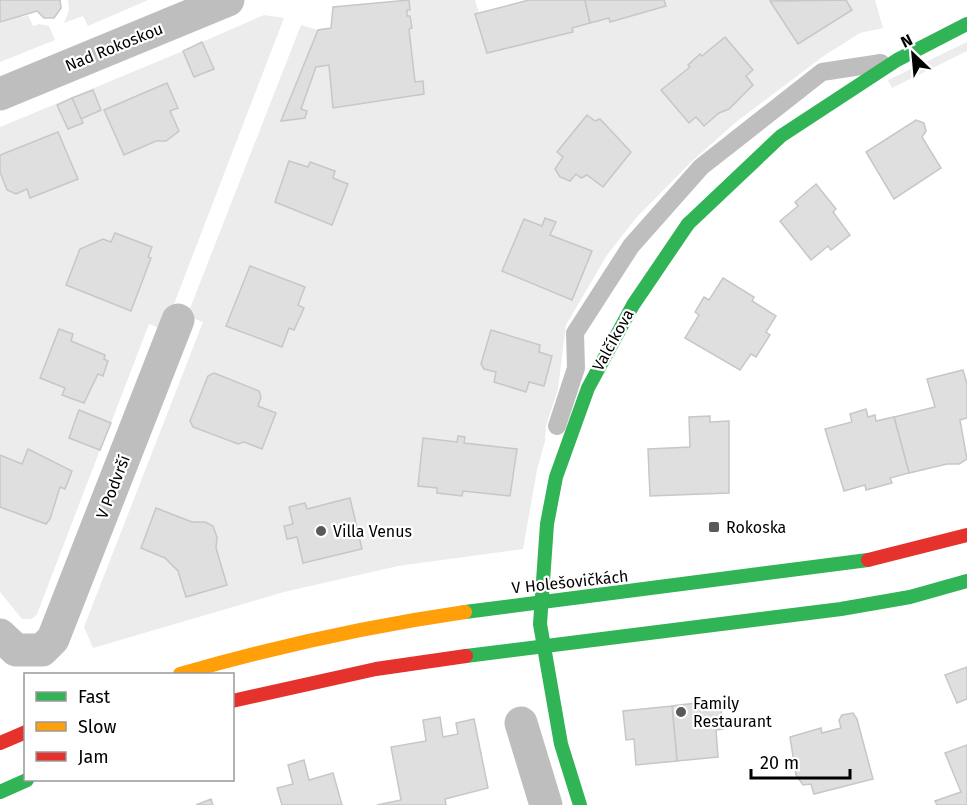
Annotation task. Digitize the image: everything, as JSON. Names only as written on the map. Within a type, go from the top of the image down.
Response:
[{"type":"main road","name":"Valčíkova","points":[[580,805],[558,735],[540,622],[544,542],[556,476],[577,408],[612,339],[655,269],[688,224],[781,136],[897,60],[967,24]]},
{"type":"main road","name":"V Holešovičkách","points":[[187,673],[313,638],[440,615],[825,567],[889,555],[967,535]]},
{"type":"main road","points":[[234,701],[376,669],[508,650],[841,609],[910,597],[967,581]]},
{"type":"main road","points":[[0,742],[24,733]]},
{"type":"main road","points":[[0,792],[25,781]]},
{"type":"street","name":"Nad Rokoskou","points":[[0,94],[228,0]]},
{"type":"street","name":"V Podvrší","points":[[0,635],[16,650],[42,650],[54,639],[178,320]]},
{"type":"street","points":[[521,723],[546,805]]},
{"type":"lane","points":[[533,521],[544,465],[576,368],[575,333],[631,246],[701,167],[822,72],[897,60]]},
{"type":"shaded area","points":[[68,0],[148,0],[88,26],[83,16],[64,23],[69,10]]},
{"type":"shaded area","points":[[409,0],[475,0],[479,13],[475,15],[487,53],[573,32],[572,28],[609,18],[611,22],[665,6],[664,0],[875,0],[883,28],[860,33],[825,55],[736,122],[690,163],[636,218],[607,255],[566,325],[558,389],[546,426],[523,549],[398,566],[284,592],[93,648],[84,627],[203,322],[187,316],[301,25],[318,30],[282,121],[305,118],[307,111],[301,109],[316,67],[329,65],[333,108],[417,96],[409,29],[412,28],[410,16],[407,16],[407,10],[410,10]]},
{"type":"shaded area","points":[[21,14],[23,17],[28,15],[33,26],[39,24],[49,26],[55,40],[0,62],[0,22]]},
{"type":"shaded area","points":[[264,15],[284,18],[164,330],[149,324],[111,423],[79,411],[69,438],[100,450],[37,614],[32,619],[22,619],[0,592],[0,127],[183,51],[195,77],[214,69],[202,42]]},
{"type":"shaded area","points":[[967,42],[967,51],[892,88],[888,80]]},
{"type":"building","points":[[0,0],[60,0],[61,8],[54,18],[44,18],[37,11],[0,22]]},
{"type":"building","points":[[409,0],[410,10],[407,10],[407,16],[410,16],[412,28],[409,29],[415,82],[423,81],[424,94],[333,108],[329,65],[316,67],[301,109],[307,111],[305,118],[281,121],[318,30],[331,28],[333,7]]},
{"type":"building","points":[[529,0],[585,0],[590,23],[572,28],[573,32],[487,53],[475,14]]},
{"type":"building","points":[[585,0],[664,0],[666,6],[610,22],[609,18],[590,23]]},
{"type":"building","points":[[846,0],[852,10],[798,44],[770,1]]},
{"type":"building","points":[[725,37],[753,70],[746,76],[753,85],[729,109],[719,113],[704,126],[696,117],[689,123],[661,90],[690,67],[688,65],[700,54],[702,56]]},
{"type":"building","points":[[202,42],[214,69],[194,77],[183,51]]},
{"type":"building","points":[[167,83],[178,108],[170,111],[179,131],[166,141],[156,141],[124,155],[104,110]]},
{"type":"building","points":[[93,90],[101,110],[81,119],[72,98]]},
{"type":"building","points":[[72,98],[83,123],[68,129],[57,105]]},
{"type":"building","points":[[587,115],[595,121],[600,119],[631,152],[603,187],[587,175],[581,178],[576,174],[570,181],[560,177],[555,169],[563,157],[557,152]]},
{"type":"building","points":[[916,120],[924,123],[926,131],[922,137],[941,168],[894,199],[866,152]]},
{"type":"building","points":[[58,132],[78,179],[30,198],[27,189],[16,194],[7,190],[0,172],[0,155]]},
{"type":"building","points":[[289,161],[308,167],[310,162],[335,171],[333,178],[348,184],[332,225],[275,202]]},
{"type":"building","points":[[816,184],[836,209],[833,212],[850,235],[831,250],[828,246],[811,260],[780,221],[798,206],[795,202]]},
{"type":"building","points":[[545,218],[556,222],[550,235],[592,251],[572,300],[502,271],[524,219],[542,226]]},
{"type":"building","points":[[115,233],[152,247],[148,257],[151,258],[131,311],[66,285],[80,249],[103,239],[111,242]]},
{"type":"building","points":[[250,266],[305,287],[298,305],[304,308],[294,330],[289,328],[282,347],[226,326]]},
{"type":"building","points":[[723,278],[754,297],[752,301],[776,316],[766,332],[770,335],[756,357],[751,354],[740,370],[685,338],[699,315],[695,312],[704,297],[709,300]]},
{"type":"building","points":[[59,329],[73,334],[71,341],[105,355],[104,359],[108,361],[103,376],[98,374],[84,403],[62,395],[65,388],[40,378]]},
{"type":"building","points":[[491,330],[540,345],[539,352],[552,356],[544,386],[529,382],[526,392],[494,382],[496,372],[484,369],[481,364]]},
{"type":"building","points":[[963,370],[967,384],[967,418],[960,420],[967,459],[959,464],[947,464],[909,473],[894,417],[935,407],[927,379]]},
{"type":"building","points":[[214,373],[259,391],[261,397],[258,406],[276,413],[262,449],[244,442],[238,444],[193,427],[190,421],[208,376]]},
{"type":"building","points":[[866,409],[868,417],[875,415],[876,421],[894,417],[909,473],[890,478],[892,483],[866,490],[865,485],[844,491],[825,429],[852,422],[850,414]]},
{"type":"building","points":[[79,410],[111,423],[100,450],[69,438]]},
{"type":"building","points":[[710,416],[710,422],[729,421],[729,493],[650,496],[648,449],[690,447],[689,417]]},
{"type":"building","points":[[458,436],[465,437],[464,443],[517,449],[510,496],[463,491],[462,496],[437,493],[437,488],[418,486],[423,438],[457,442]]},
{"type":"building","points":[[28,449],[72,471],[65,489],[60,487],[50,519],[46,524],[0,507],[0,455],[22,464]]},
{"type":"building","points":[[350,498],[362,549],[303,563],[297,537],[287,539],[284,526],[293,524],[289,507],[305,503],[307,509]]},
{"type":"building","points":[[156,508],[192,522],[205,522],[213,526],[217,537],[216,548],[227,585],[186,597],[178,571],[165,558],[141,548]]},
{"type":"building","points":[[967,667],[967,699],[957,703],[945,675]]},
{"type":"building","points":[[720,700],[723,729],[716,730],[718,757],[677,761],[672,706]]},
{"type":"building","points":[[672,706],[677,761],[636,765],[634,739],[626,740],[623,711]]},
{"type":"building","points":[[853,713],[857,719],[873,779],[814,794],[811,784],[803,785],[796,775],[790,737],[821,728],[822,733],[841,728],[839,720],[842,715]]},
{"type":"building","points":[[440,717],[443,737],[458,734],[456,723],[474,719],[488,788],[445,799],[446,805],[377,805],[401,800],[391,747],[426,741],[423,720]]},
{"type":"building","points":[[967,745],[967,805],[937,805],[935,801],[961,792],[945,753]]},
{"type":"building","points":[[304,760],[309,780],[333,773],[342,805],[282,805],[277,788],[293,784],[288,765]]},
{"type":"building","points":[[211,799],[213,805],[196,805]]},
{"type":"traffic: fast","points":[[688,224],[781,136],[897,60],[967,24]]},
{"type":"traffic: fast","points":[[580,805],[561,744],[540,624],[547,524],[556,477],[588,388],[633,305],[688,224]]},
{"type":"traffic: fast","points":[[465,612],[868,560]]},
{"type":"traffic: fast","points":[[466,656],[841,609],[910,597],[967,581]]},
{"type":"traffic: fast","points":[[0,792],[25,781]]},
{"type":"traffic: slow","points":[[184,673],[321,638],[465,612]]},
{"type":"traffic: jam","points":[[868,560],[967,535]]},
{"type":"traffic: jam","points":[[234,701],[376,669],[466,656]]},
{"type":"traffic: jam","points":[[0,743],[24,733]]},
{"type":"place","name":"Rokoska","points":[[714,527]]},
{"type":"place","name":"Villa Venus","points":[[321,531]]},
{"type":"place","name":"Family Restaurant","points":[[681,712]]}]
